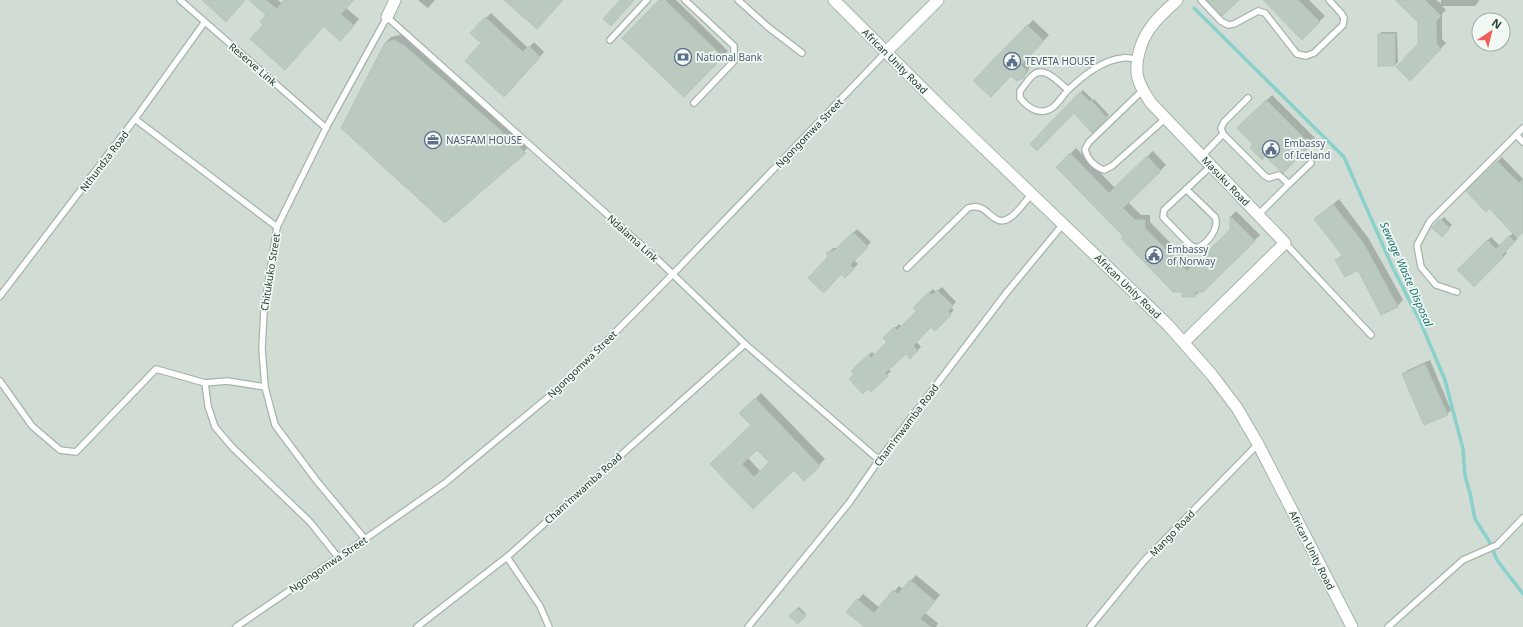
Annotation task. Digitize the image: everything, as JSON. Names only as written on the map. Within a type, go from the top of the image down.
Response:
[{"type":"street","name":"Chitukuko Street","points":[[387,18],[395,0]]},
{"type":"street","name":"African Unity Road","points":[[834,0],[1064,223],[1184,342],[1212,375],[1237,408],[1258,444],[1352,627]]},
{"type":"street","points":[[886,52],[938,0]]},
{"type":"street","name":"Masuku Road","points":[[1177,0],[1150,28],[1142,44],[1138,59],[1138,77],[1143,90],[1151,103],[1285,243]]},
{"type":"street","points":[[1184,342],[1285,243]]},
{"type":"lane","name":"Reserve Link","points":[[180,0],[204,23],[326,128]]},
{"type":"lane","points":[[610,40],[647,0]]},
{"type":"lane","points":[[685,0],[734,46],[734,61],[694,103]]},
{"type":"lane","points":[[738,0],[768,27],[802,53]]},
{"type":"lane","points":[[1201,0],[1221,21],[1228,25],[1234,24],[1251,13],[1258,11],[1265,14],[1298,54],[1306,56],[1314,53],[1343,25],[1344,18],[1341,12],[1329,0]]},
{"type":"lane","name":"Chitukuko Street","points":[[366,539],[316,480],[275,425],[264,387],[262,349],[264,310],[277,227],[326,128],[387,18]]},
{"type":"lane","name":"Ndalama Link","points":[[387,18],[672,275],[745,344],[879,460]]},
{"type":"lane","name":"Nthundza Road","points":[[0,296],[135,119],[204,23]]},
{"type":"lane","name":"Ngongomwa Street","points":[[236,627],[366,539],[445,483],[563,384],[672,275],[886,52]]},
{"type":"lane","points":[[1068,90],[1049,74],[1042,72],[1034,74],[1020,91],[1020,98],[1032,110],[1044,111],[1053,108],[1068,90],[1097,67],[1110,60],[1124,57],[1138,59]]},
{"type":"lane","points":[[1143,90],[1089,142],[1085,149],[1086,155],[1098,168],[1104,170],[1112,166],[1166,118]]},
{"type":"lane","points":[[1248,98],[1224,122],[1221,128],[1223,134],[1265,176],[1270,178],[1279,175],[1289,184]]},
{"type":"lane","points":[[135,119],[277,227]]},
{"type":"lane","points":[[1457,292],[1436,285],[1421,267],[1417,245],[1430,221],[1523,128]]},
{"type":"lane","points":[[1202,156],[1223,134]]},
{"type":"lane","points":[[1516,135],[1523,142]]},
{"type":"lane","points":[[1258,215],[1311,162]]},
{"type":"lane","points":[[1186,189],[1215,217],[1217,222],[1215,230],[1202,246],[1196,248],[1190,245],[1163,217],[1164,210],[1186,189],[1211,166]]},
{"type":"lane","points":[[907,268],[968,208],[980,206],[991,216],[998,220],[1004,220],[1011,217],[1032,193]]},
{"type":"lane","name":"Cham'mwamba Road","points":[[748,627],[849,503],[879,460],[1007,292],[1064,223]]},
{"type":"lane","points":[[1285,243],[1371,335]]},
{"type":"lane","name":"Cham'mwamba Road","points":[[417,627],[507,557],[745,344]]},
{"type":"lane","points":[[0,381],[32,426],[60,450],[76,452],[156,369],[205,383],[227,382],[264,387]]},
{"type":"lane","points":[[205,383],[208,406],[215,427],[310,522],[338,557]]},
{"type":"lane","name":"Mango Road","points":[[1090,627],[1144,561],[1258,444]]},
{"type":"lane","points":[[1388,627],[1463,560],[1496,545],[1523,518]]},
{"type":"lane","points":[[507,557],[540,606],[549,627]]},
{"type":"shaded area","points":[[0,0],[1523,0],[1523,627],[0,627]]},
{"type":"building","points":[[202,0],[245,0],[226,22]]},
{"type":"building","points":[[249,0],[266,0],[277,9],[284,0],[354,0],[341,14],[354,26],[340,41],[324,26],[285,70],[250,39],[263,25],[260,22],[266,15]]},
{"type":"building","points":[[504,0],[563,0],[537,29]]},
{"type":"building","points":[[620,0],[634,0],[611,26],[603,19]]},
{"type":"building","points":[[659,0],[665,0],[723,57],[684,97],[622,38]]},
{"type":"building","points":[[1207,0],[1239,0],[1222,16]]},
{"type":"building","points":[[1263,0],[1298,0],[1320,22],[1302,40]]},
{"type":"building","points":[[1395,0],[1425,0],[1441,16],[1436,21],[1437,45],[1441,49],[1410,81],[1396,67],[1418,44],[1418,22]]},
{"type":"building","points":[[485,17],[523,52],[529,46],[540,57],[504,97],[465,61],[481,43],[470,33]]},
{"type":"building","name":"TEVETA HOUSE","points":[[1027,25],[1044,41],[1021,65],[1026,70],[1024,78],[1016,81],[1011,76],[991,97],[973,81]]},
{"type":"building","points":[[1378,34],[1395,34],[1395,66],[1378,66]]},
{"type":"building","name":"NASFAM HOUSE","points":[[394,40],[404,45],[526,153],[445,223],[341,128],[385,43]]},
{"type":"building","points":[[1080,92],[1090,102],[1091,100],[1107,118],[1092,133],[1074,113],[1037,151],[1030,144]]},
{"type":"building","points":[[1266,100],[1311,145],[1283,173],[1265,156],[1262,160],[1250,148],[1253,144],[1237,128]]},
{"type":"building","points":[[1070,153],[1109,193],[1147,156],[1161,171],[1123,208],[1135,220],[1145,220],[1145,228],[1187,271],[1230,230],[1230,216],[1255,241],[1203,292],[1195,292],[1195,297],[1182,297],[1182,292],[1173,292],[1121,238],[1123,236],[1056,167]]},
{"type":"building","points":[[1497,161],[1519,183],[1523,179],[1523,232],[1517,238],[1489,208],[1486,212],[1466,191]]},
{"type":"building","points":[[1333,204],[1364,244],[1398,307],[1381,315],[1358,270],[1345,277],[1335,260],[1343,256],[1314,219]]},
{"type":"building","points":[[1440,219],[1450,228],[1442,237],[1432,228]]},
{"type":"building","points":[[853,232],[868,247],[850,265],[854,269],[845,278],[841,274],[824,293],[808,278],[827,258],[827,252],[834,251]]},
{"type":"building","points":[[1509,236],[1515,242],[1502,255],[1504,257],[1474,287],[1457,270],[1487,240],[1496,249]]},
{"type":"building","points":[[937,290],[953,306],[948,311],[951,315],[935,331],[931,327],[913,346],[918,351],[910,359],[906,354],[885,373],[888,376],[871,392],[868,389],[863,394],[849,379],[854,374],[851,371],[868,355],[871,358],[887,342],[883,338],[894,327],[897,330],[916,311],[913,308],[929,292],[932,295]]},
{"type":"building","points":[[1425,364],[1448,415],[1424,425],[1402,374]]},
{"type":"building","points":[[755,398],[820,466],[804,481],[794,470],[753,509],[710,464],[751,425],[739,413]],"holes":[[[757,450],[769,462],[754,477],[742,464]]]},
{"type":"building","points":[[910,580],[935,601],[920,619],[931,627],[865,627],[846,612],[857,599],[874,613],[893,590],[898,594]]},
{"type":"building","points":[[797,608],[806,616],[798,624],[789,616]]},
{"type":"waterway","name":"Sewage Waste Disposal","points":[[1194,8],[1344,157],[1392,266],[1420,321],[1445,380],[1463,449],[1465,476],[1475,519],[1489,541],[1497,560],[1523,594]]},
{"type":"place","name":"National Bank","points":[[683,57]]},
{"type":"place","name":"TEVETA HOUSE","points":[[1012,61]]},
{"type":"place","name":"NASFAM HOUSE","points":[[433,140]]},
{"type":"place","name":"Embassy of Iceland","points":[[1271,149]]},
{"type":"place","name":"Embassy of Norway","points":[[1154,255]]}]
